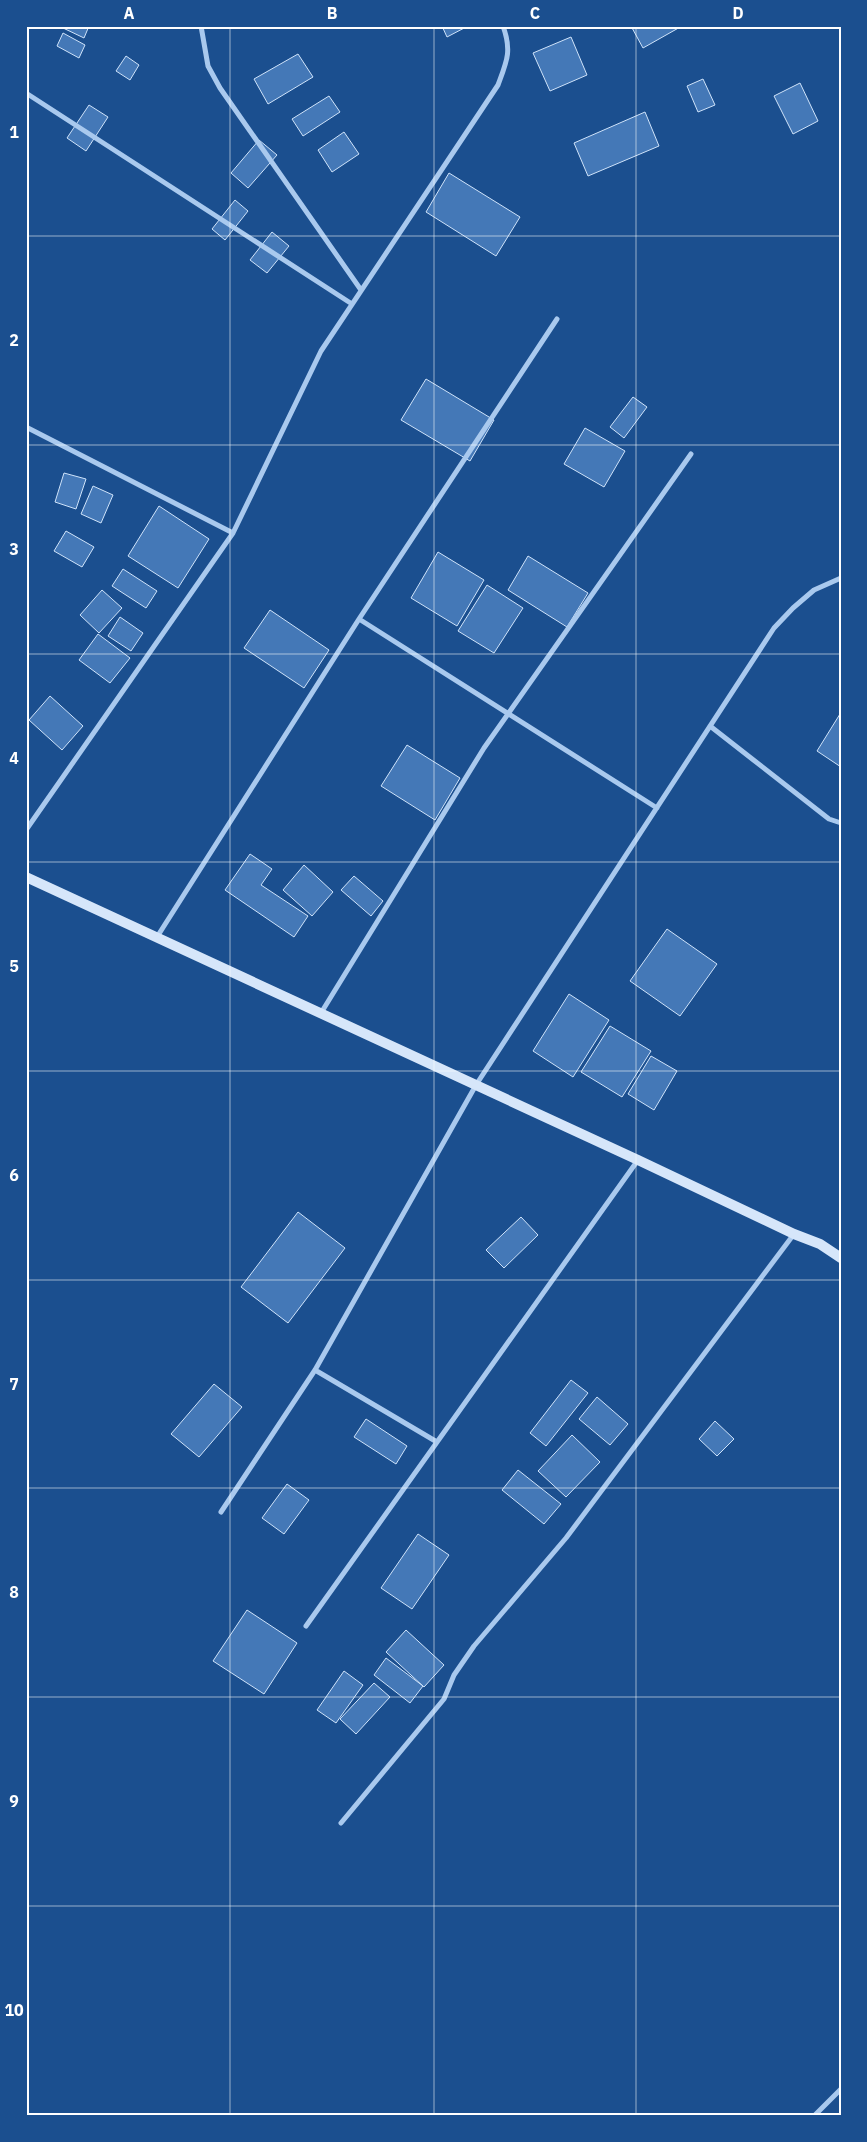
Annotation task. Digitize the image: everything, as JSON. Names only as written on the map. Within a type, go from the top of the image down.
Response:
[{"type":"street","points":[[202,26],[208,66],[220,88],[361,290]]},
{"type":"street","points":[[26,830],[233,532],[322,350],[498,85],[507,62],[509,42],[503,26]]},
{"type":"street","points":[[26,93],[352,304]]},
{"type":"street","points":[[156,937],[359,619],[558,319]]},
{"type":"street","points":[[26,427],[233,532]]},
{"type":"street","points":[[321,1013],[484,748],[691,454]]},
{"type":"street","points":[[221,1512],[315,1370],[476,1085],[774,628],[792,608],[814,590],[841,578]]},
{"type":"street","points":[[359,619],[657,808]]},
{"type":"street","points":[[710,726],[829,819],[841,823]]},
{"type":"street","points":[[26,877],[794,1234],[820,1244],[841,1258]]},
{"type":"street","points":[[306,1626],[638,1160]]},
{"type":"street","points":[[342,1823],[444,1699],[454,1675],[474,1646],[566,1538],[794,1234]]},
{"type":"street","points":[[315,1370],[437,1442]]},
{"type":"street","points":[[814,2116],[841,2089]]},
{"type":"building","points":[[61,26],[89,26],[84,38],[61,27]]},
{"type":"building","points":[[442,26],[468,26],[447,37]]},
{"type":"building","points":[[631,26],[682,26],[643,48]]},
{"type":"building","points":[[63,33],[85,45],[79,58],[57,46]]},
{"type":"building","points":[[571,37],[587,75],[550,91],[533,53]]},
{"type":"building","points":[[298,54],[313,77],[268,104],[254,79]]},
{"type":"building","points":[[126,56],[139,65],[130,80],[116,71]]},
{"type":"building","points":[[703,79],[715,105],[698,112],[687,86]]},
{"type":"building","points":[[800,83],[818,121],[793,134],[774,96]]},
{"type":"building","points":[[329,96],[340,112],[303,136],[292,119]]},
{"type":"building","points":[[89,105],[108,117],[86,151],[67,138]]},
{"type":"building","points":[[645,112],[659,146],[588,176],[574,143]]},
{"type":"building","points":[[344,132],[359,154],[332,172],[318,150]]},
{"type":"building","points":[[259,140],[277,155],[248,188],[231,173]]},
{"type":"building","points":[[449,173],[520,217],[496,256],[426,212]]},
{"type":"building","points":[[235,200],[248,211],[225,240],[212,229]]},
{"type":"building","points":[[272,232],[289,246],[267,273],[250,260]]},
{"type":"building","points":[[426,379],[494,420],[470,461],[401,420]]},
{"type":"building","points":[[633,397],[647,407],[624,438],[610,427]]},
{"type":"building","points":[[585,428],[625,451],[604,487],[564,464]]},
{"type":"building","points":[[64,473],[86,479],[76,509],[55,502]]},
{"type":"building","points":[[93,486],[113,495],[101,523],[81,514]]},
{"type":"building","points":[[159,506],[209,539],[178,588],[128,556]]},
{"type":"building","points":[[66,531],[94,547],[82,567],[54,551]]},
{"type":"building","points":[[438,552],[484,580],[457,626],[411,598]]},
{"type":"building","points":[[528,556],[588,593],[567,627],[508,590]]},
{"type":"building","points":[[123,569],[157,591],[146,608],[112,586]]},
{"type":"building","points":[[487,585],[523,608],[494,653],[458,631]]},
{"type":"building","points":[[102,590],[122,608],[99,633],[80,615]]},
{"type":"building","points":[[270,610],[329,650],[304,688],[244,648]]},
{"type":"building","points":[[120,617],[143,633],[131,651],[108,636]]},
{"type":"building","points":[[98,634],[130,658],[110,683],[79,660]]},
{"type":"building","points":[[50,696],[83,726],[62,750],[29,720]]},
{"type":"building","points":[[841,714],[841,767],[817,751]]},
{"type":"building","points":[[407,745],[460,778],[435,820],[381,786]]},
{"type":"building","points":[[250,854],[272,869],[261,885],[308,916],[294,937],[225,890]]},
{"type":"building","points":[[304,865],[333,892],[312,916],[283,890]]},
{"type":"building","points":[[354,876],[383,901],[371,916],[341,890]]},
{"type":"building","points":[[667,929],[717,964],[680,1016],[630,981]]},
{"type":"building","points":[[569,994],[609,1020],[573,1077],[533,1051]]},
{"type":"building","points":[[610,1026],[651,1051],[622,1097],[581,1072]]},
{"type":"building","points":[[651,1056],[677,1071],[654,1110],[628,1094]]},
{"type":"building","points":[[298,1212],[345,1248],[288,1323],[241,1287]]},
{"type":"building","points":[[521,1217],[538,1235],[504,1268],[486,1250]]},
{"type":"building","points":[[571,1380],[588,1393],[546,1446],[530,1433]]},
{"type":"building","points":[[214,1384],[242,1407],[199,1457],[171,1434]]},
{"type":"building","points":[[597,1397],[628,1424],[610,1445],[579,1419]]},
{"type":"building","points":[[366,1419],[407,1446],[396,1464],[354,1437]]},
{"type":"building","points":[[715,1421],[734,1439],[717,1456],[699,1439]]},
{"type":"building","points":[[572,1435],[600,1462],[566,1497],[538,1471]]},
{"type":"building","points":[[518,1470],[561,1504],[544,1524],[502,1490]]},
{"type":"building","points":[[287,1484],[309,1500],[284,1534],[262,1518]]},
{"type":"building","points":[[418,1534],[449,1555],[412,1609],[381,1588]]},
{"type":"building","points":[[247,1610],[297,1643],[264,1694],[213,1661]]},
{"type":"building","points":[[406,1630],[444,1665],[424,1687],[386,1652]]},
{"type":"building","points":[[386,1658],[423,1686],[410,1703],[374,1675]]},
{"type":"building","points":[[344,1671],[363,1685],[336,1723],[317,1710]]},
{"type":"building","points":[[374,1683],[390,1697],[356,1734],[340,1719]]}]
